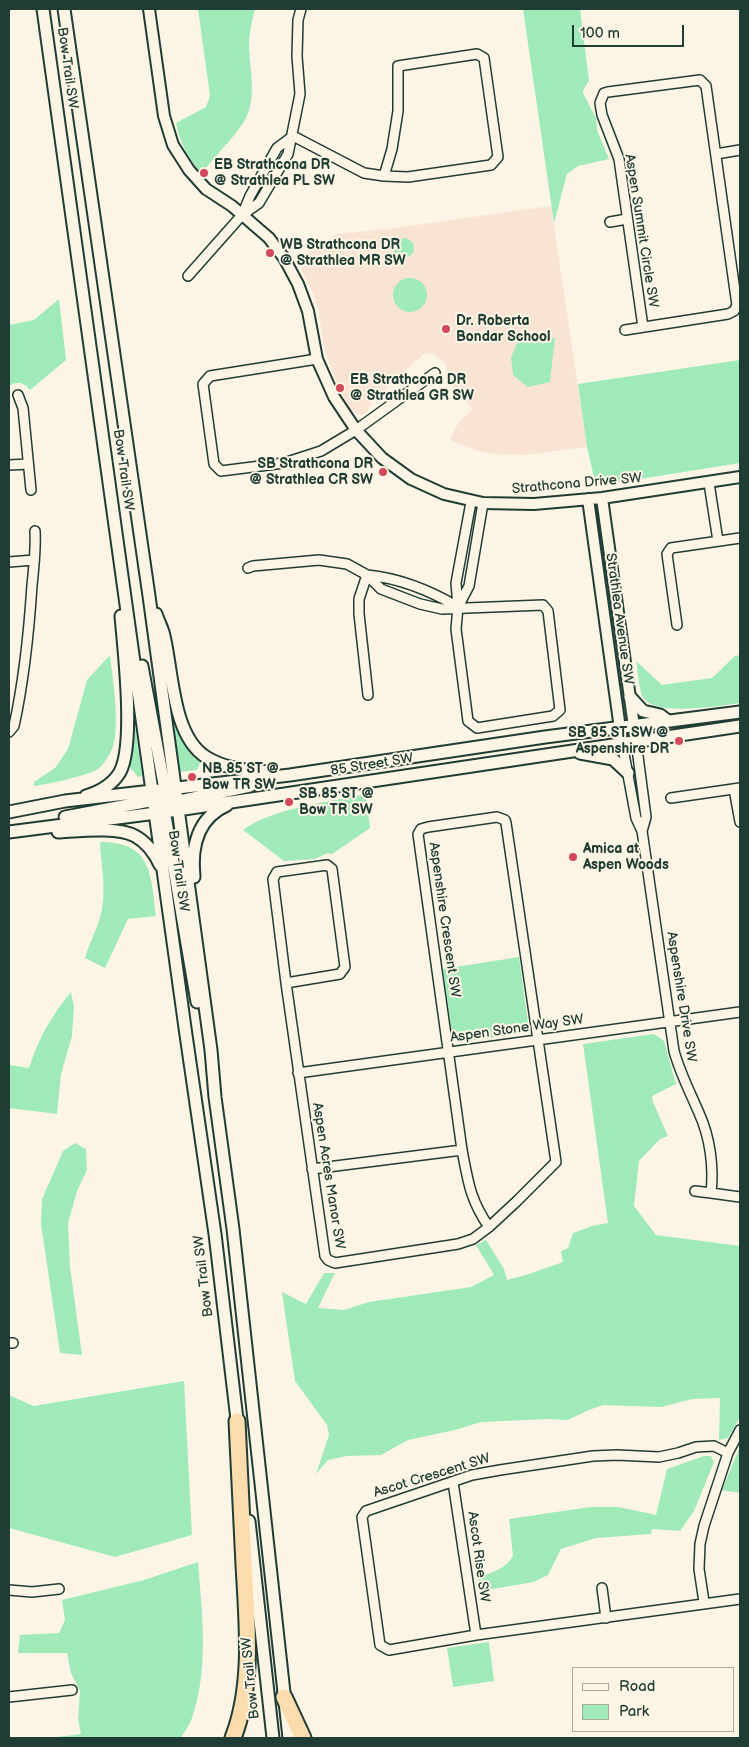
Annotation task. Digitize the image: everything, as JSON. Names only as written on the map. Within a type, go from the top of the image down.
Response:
[{"type":"highway","points":[[233,1738],[238,1726],[244,1694],[248,1637],[237,1421]]},
{"type":"highway","points":[[284,1697],[303,1738]]},
{"type":"main road","name":"Bow Trail SW","points":[[44,9],[118,537]]},
{"type":"main road","name":"Bow Trail SW","points":[[64,9],[149,596],[165,801],[211,1050],[215,1097],[233,1229],[289,1738]]},
{"type":"main road","points":[[118,537],[215,1097]]},
{"type":"main road","points":[[65,801],[89,795],[113,781],[120,771],[124,756],[127,702],[117,556],[118,537]]},
{"type":"main road","points":[[149,596],[163,632],[174,691],[183,725],[196,747],[213,761],[236,769],[290,775]]},
{"type":"main road","points":[[630,697],[643,711],[660,715],[668,721]]},
{"type":"main road","name":"85 Street SW","points":[[9,832],[290,775],[545,737],[740,712]]},
{"type":"main road","name":"85 Street SW","points":[[9,812],[65,801],[236,801],[740,726]]},
{"type":"main road","points":[[571,751],[613,759],[628,773]]},
{"type":"main road","points":[[165,801],[360,765]]},
{"type":"main road","name":"Bow Trail SW","points":[[165,801],[163,871],[215,1234],[273,1738]]},
{"type":"main road","points":[[211,1050],[210,1005],[193,870],[193,850],[198,833],[207,820],[224,806],[236,801]]},
{"type":"main road","points":[[9,832],[90,831],[125,833],[136,837],[149,849],[163,871]]},
{"type":"street","name":"Strathcona Drive SW","points":[[149,9],[164,116],[173,145],[189,170],[206,189],[232,206],[269,238],[284,258],[298,284],[308,311],[317,359],[334,397],[356,430],[382,458],[411,479],[444,494],[471,502],[483,503],[534,504],[602,498],[740,478]]},
{"type":"street","points":[[188,276],[242,215],[250,196],[277,148],[293,136],[300,94],[297,56],[298,20],[301,9]]},
{"type":"street","points":[[293,136],[364,173],[384,176],[408,177],[491,165],[498,157],[484,58],[477,54],[398,66],[398,111],[392,149],[384,176]]},
{"type":"street","name":"Aspen Summit Circle SW","points":[[700,80],[706,86],[716,154],[737,305],[734,312],[643,327],[627,219],[618,159],[602,115],[600,103],[604,93],[700,80]]},
{"type":"street","points":[[716,154],[740,150]]},
{"type":"street","points":[[610,222],[627,219]]},
{"type":"street","points":[[625,330],[643,327]]},
{"type":"street","points":[[317,359],[210,376],[206,379],[203,384],[214,464],[222,471],[284,463],[321,451],[356,430],[435,374]]},
{"type":"street","points":[[18,395],[23,408],[31,490]]},
{"type":"street","points":[[9,465],[28,464]]},
{"type":"street","points":[[709,483],[718,541]]},
{"type":"street","name":"Strathlea Avenue SW","points":[[602,498],[636,741]]},
{"type":"street","name":"Strathlea Avenue SW","points":[[588,499],[622,743]]},
{"type":"street","points":[[248,568],[319,560],[347,564],[367,576],[381,589],[420,604],[442,609],[458,607],[543,605],[548,611],[560,710],[553,716],[477,728],[468,721],[456,629],[458,607],[456,583],[471,502]]},
{"type":"street","points":[[458,607],[469,586],[483,503]]},
{"type":"street","points":[[9,732],[14,726],[25,663],[36,547],[35,531]]},
{"type":"street","points":[[677,625],[667,554],[670,548],[740,538]]},
{"type":"street","points":[[9,562],[34,560]]},
{"type":"street","points":[[367,576],[385,577],[442,598],[458,607]]},
{"type":"street","points":[[367,576],[358,599],[368,695]]},
{"type":"street","name":"Aspenshire Drive SW","points":[[636,741],[646,817],[642,831]]},
{"type":"street","name":"Aspenshire Drive SW","points":[[622,743],[636,818],[642,831],[674,1051],[680,1072],[700,1114],[706,1132],[712,1162],[711,1194]]},
{"type":"street","points":[[671,798],[737,788],[740,823]]},
{"type":"street","name":"Aspenshire Crescent SW","points":[[450,1053],[418,834],[421,829],[428,827],[497,817],[506,821],[537,1040]]},
{"type":"street","name":"Aspen Acres Manor SW","points":[[286,983],[340,974],[345,967],[332,870],[327,864],[277,872],[274,876],[286,983],[323,1252],[331,1262],[335,1263],[458,1244],[472,1239],[489,1227],[556,1162],[537,1040]]},
{"type":"street","name":"Aspen Stone Way SW","points":[[298,1074],[740,1012]]},
{"type":"street","points":[[450,1053],[462,1150],[470,1193],[489,1227]]},
{"type":"street","points":[[312,1169],[462,1150]]},
{"type":"street","points":[[695,1191],[740,1197]]},
{"type":"street","points":[[704,1602],[699,1569],[700,1544],[710,1505],[728,1452],[740,1430]]},
{"type":"street","name":"Ascot Crescent SW","points":[[728,1452],[714,1446],[696,1447],[659,1457],[592,1456],[500,1470],[472,1475],[366,1511],[362,1517],[380,1646],[389,1650],[476,1635],[606,1618],[704,1602],[740,1599]]},
{"type":"street","name":"Ascot Rise SW","points":[[453,1482],[476,1635]]},
{"type":"street","points":[[602,1588],[606,1618]]},
{"type":"street","points":[[9,1591],[32,1592],[59,1589]]},
{"type":"street","points":[[9,1697],[72,1690]]},
{"type":"shaded area","name":"Dr. Roberta Bondar School","points":[[551,206],[587,447],[524,455],[495,454],[475,450],[450,440],[458,423],[473,409],[447,380],[446,365],[436,355],[430,353],[423,355],[414,362],[370,404],[368,411],[363,415],[356,414],[350,409],[330,366],[323,343],[319,312],[314,296],[297,261],[337,234],[387,229]]},
{"type":"green space","points":[[198,9],[255,9],[249,42],[252,93],[249,112],[235,134],[201,174],[185,150],[179,137],[176,123],[206,107],[210,96]]},
{"type":"green space","points":[[523,9],[580,9],[589,81],[583,93],[596,118],[597,130],[609,159],[578,166],[567,174],[554,223]]},
{"type":"green space","points":[[400,238],[408,238],[414,244],[414,252],[408,258],[400,258],[394,252],[394,244]]},
{"type":"green space","points":[[410,278],[422,283],[427,295],[422,307],[410,312],[398,307],[393,295],[398,283]]},
{"type":"green space","points":[[59,299],[66,360],[30,390],[26,385],[20,383],[9,386],[9,325],[34,320]]},
{"type":"green space","points":[[555,338],[550,382],[528,387],[513,375],[511,357],[519,339]]},
{"type":"green space","points":[[740,360],[740,463],[596,486],[587,447],[578,384]]},
{"type":"green space","points":[[110,655],[116,723],[112,750],[98,769],[86,774],[34,786],[34,782],[55,768],[68,749],[87,680]]},
{"type":"green space","points":[[736,655],[740,657],[740,703],[704,708],[675,709],[651,704],[642,696],[636,661],[662,685],[712,678]]},
{"type":"green space","points":[[174,720],[186,743],[201,760],[197,770],[178,772],[171,721]]},
{"type":"green space","points":[[131,724],[135,724],[142,776],[138,777],[127,764]]},
{"type":"green space","points":[[366,794],[370,828],[332,854],[328,853],[315,859],[284,861],[243,830],[255,822],[285,811]]},
{"type":"green space","points":[[100,842],[117,843],[130,848],[139,854],[146,863],[150,874],[156,916],[128,919],[105,968],[85,958],[102,909],[103,884]]},
{"type":"green space","points":[[519,957],[528,1023],[526,1023],[526,1029],[521,1033],[460,1042],[452,1034],[443,969]]},
{"type":"green space","points":[[71,992],[74,1007],[72,1036],[61,1074],[57,1114],[9,1108],[9,1065],[29,1068],[46,1028]]},
{"type":"green space","points":[[654,1034],[664,1041],[676,1084],[652,1096],[668,1136],[660,1139],[639,1161],[634,1206],[656,1235],[740,1246],[740,1417],[728,1438],[719,1440],[720,1398],[692,1399],[661,1407],[603,1405],[568,1420],[481,1422],[455,1430],[408,1440],[381,1455],[347,1456],[328,1460],[316,1474],[329,1435],[327,1425],[295,1381],[282,1292],[306,1304],[324,1273],[335,1273],[318,1308],[344,1310],[369,1302],[471,1287],[494,1275],[476,1245],[486,1240],[504,1269],[507,1280],[563,1262],[561,1251],[568,1248],[573,1233],[592,1226],[608,1223],[583,1044]]},
{"type":"green space","points":[[75,1143],[86,1149],[87,1170],[77,1191],[68,1223],[70,1267],[82,1355],[60,1353],[41,1224],[42,1199],[63,1151]]},
{"type":"green space","points":[[184,1381],[192,1535],[115,1557],[9,1528],[9,1395],[34,1406]]},
{"type":"green space","points":[[739,1449],[740,1493],[722,1490]]},
{"type":"green space","points":[[704,1456],[711,1456],[714,1462],[694,1511],[680,1531],[652,1529],[651,1534],[596,1538],[561,1549],[548,1575],[534,1582],[480,1591],[478,1577],[502,1567],[513,1556],[509,1519],[590,1507],[619,1507],[656,1515],[667,1469]]},
{"type":"green space","points":[[198,1562],[203,1659],[198,1696],[192,1718],[181,1738],[49,1738],[81,1734],[78,1719],[80,1691],[71,1673],[67,1653],[18,1653],[20,1635],[59,1633],[65,1620],[62,1600],[144,1580]]},
{"type":"green space","points":[[489,1642],[494,1681],[453,1687],[447,1648]]},
{"type":"place","name":"EB Strathcona DR @ Strathlea PL SW","points":[[204,173]]},
{"type":"place","name":"WB Strathcona DR @ Strathlea MR SW","points":[[270,253]]},
{"type":"place","name":"Dr. Roberta Bondar School","points":[[446,329]]},
{"type":"place","name":"EB Strathcona DR @ Strathlea GR SW","points":[[340,388]]},
{"type":"place","name":"SB Strathcona DR @ Strathlea CR SW","points":[[383,472]]},
{"type":"place","name":"SB 85 ST SW @ Aspenshire DR","points":[[679,741]]},
{"type":"place","name":"NB 85 ST @ Bow TR SW","points":[[192,777]]},
{"type":"place","name":"SB 85 ST @ Bow TR SW","points":[[289,802]]},
{"type":"place","name":"Amica at Aspen Woods","points":[[573,857]]}]
